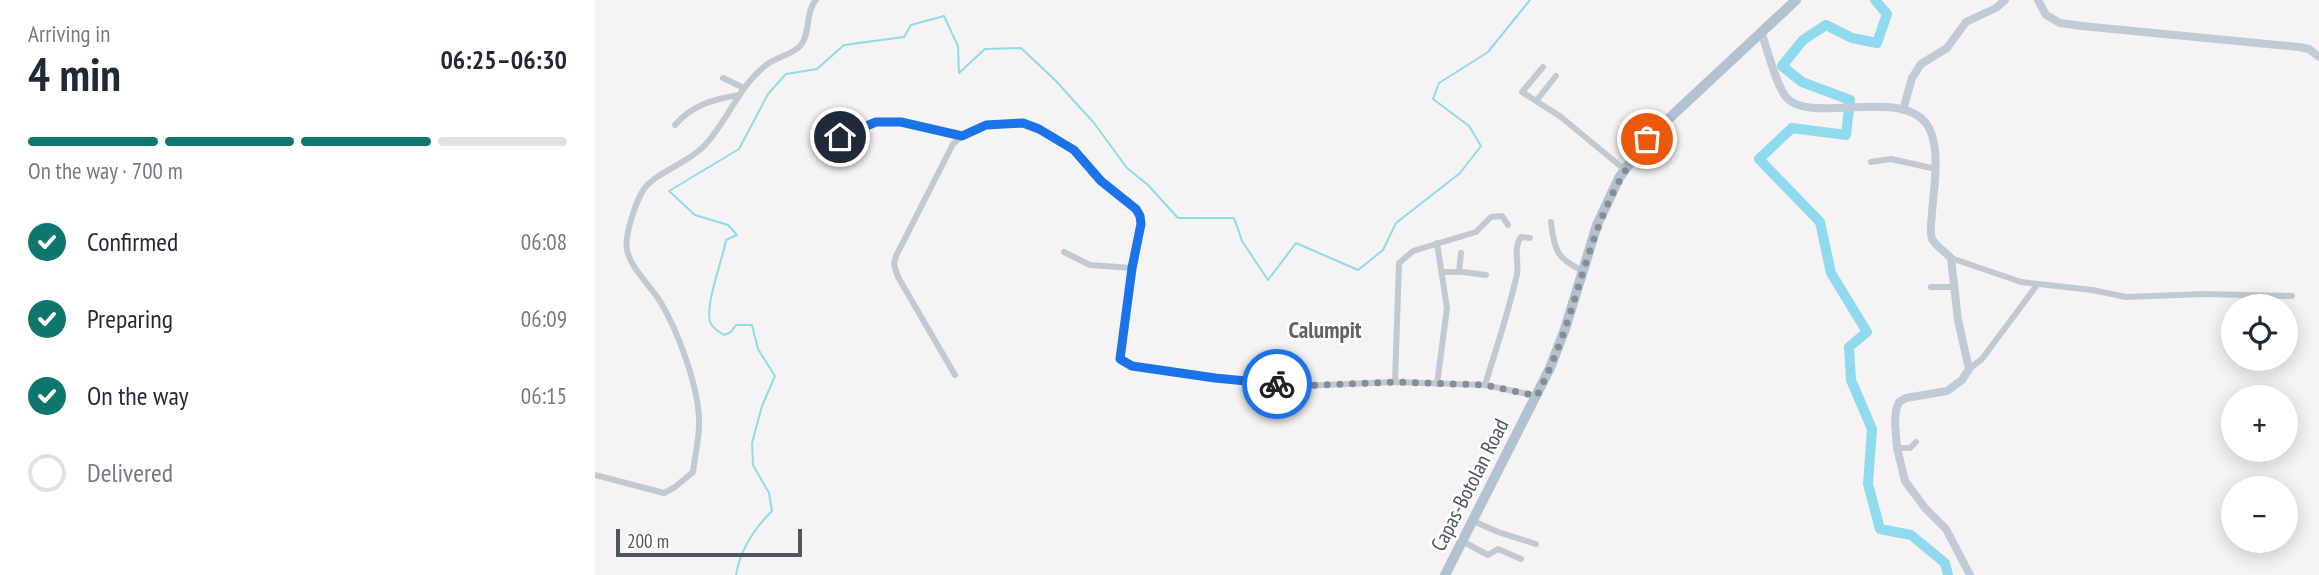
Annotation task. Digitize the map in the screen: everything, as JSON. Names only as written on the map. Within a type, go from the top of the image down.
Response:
[{"type":"main road","name":"Capas-Botolan Road","points":[[1445,575],[1537,396],[1565,329],[1597,225],[1625,170],[1647,139],[1796,0]]},
{"type":"street","points":[[595,475],[664,493],[693,472],[699,420],[696,392],[671,321],[630,258],[626,242],[643,190],[706,144],[744,88],[764,66],[801,44],[811,6],[816,0]]},
{"type":"street","points":[[1903,110],[1912,78],[1918,68],[1947,48],[1966,22],[1996,8],[2004,0]]},
{"type":"street","points":[[2038,0],[2046,15],[2060,23],[2162,36],[2299,47],[2319,57]]},
{"type":"street","points":[[1761,32],[1781,87],[1790,101],[1805,106],[1892,107],[1915,114],[1927,125],[1936,169],[1931,233],[1936,244],[1951,258],[2021,282],[2092,290],[2126,298],[2221,294]]},
{"type":"street","points":[[1543,66],[1522,91],[1561,117],[1625,170]]},
{"type":"street","points":[[1536,101],[1556,76]]},
{"type":"street","points":[[723,78],[744,88]]},
{"type":"street","points":[[675,125],[695,107],[739,95]]},
{"type":"street","points":[[826,144],[876,122],[901,122],[962,136]]},
{"type":"street","points":[[955,374],[898,277],[894,264],[896,256],[947,154],[962,136],[986,125],[1023,123],[1039,129],[1074,150],[1101,181],[1136,209],[1140,216],[1141,224],[1119,355],[1127,364],[1215,378],[1299,386],[1395,382],[1485,385],[1537,396]]},
{"type":"street","points":[[1871,162],[1891,159],[1936,169]]},
{"type":"street","points":[[1395,382],[1398,266],[1413,251],[1476,232],[1491,217],[1502,216],[1508,225]]},
{"type":"street","points":[[1551,222],[1555,249],[1568,264],[1583,271]]},
{"type":"street","points":[[1485,385],[1517,271],[1518,239],[1530,238]]},
{"type":"street","points":[[1437,243],[1447,308],[1437,384]]},
{"type":"street","points":[[1065,252],[1090,265],[1132,268]]},
{"type":"street","points":[[1459,272],[1461,253]]},
{"type":"street","points":[[1951,258],[1958,320],[1969,369]]},
{"type":"street","points":[[1442,272],[1486,275]]},
{"type":"street","points":[[1970,575],[1946,529],[1925,508],[1905,481],[1897,448],[1896,410],[1899,402],[1906,398],[1947,391],[1962,380],[1969,369],[1982,359],[2037,285]]},
{"type":"street","points":[[1931,287],[1955,287]]},
{"type":"street","points":[[1897,448],[1910,448],[1916,442]]},
{"type":"street","points":[[1473,521],[1497,532],[1536,544]]},
{"type":"street","points":[[1462,541],[1488,555],[1498,548],[1521,559]]},
{"type":"waterway","points":[[736,575],[749,540],[772,511],[769,493],[753,465],[752,443],[762,406],[775,376],[758,349],[752,325],[736,325],[731,332],[724,335],[715,329],[709,317],[711,296],[726,240],[737,235],[728,225],[695,215],[669,191],[739,149],[768,94],[786,74],[817,69],[844,45],[904,37],[911,25],[944,16],[958,46],[959,73],[985,49],[1021,48],[1094,123],[1127,168],[1148,185],[1178,218],[1234,218],[1242,241],[1268,280],[1296,243],[1358,270],[1383,250],[1396,223],[1460,173],[1481,146],[1469,126],[1433,99],[1439,83],[1488,52],[1530,0]]},
{"type":"waterway","points":[[1875,0],[1887,14],[1877,43],[1852,38],[1826,25],[1803,40],[1782,66],[1802,82],[1850,100],[1846,135],[1792,128],[1759,159],[1820,222],[1831,273],[1867,332],[1849,347],[1851,380],[1872,429],[1868,484],[1880,529],[1911,535],[1945,563],[1948,575]]},
{"type":"way so far","points":[[1277,384],[1299,386],[1395,382],[1485,385],[1537,396],[1565,329],[1597,225],[1619,178],[1647,139]]},
{"type":"district","name":"Calumpit","points":[[1325,330]]},
{"type":"route","points":[[840,137],[871,122],[901,122],[962,136],[986,125],[1023,123],[1059,140],[1074,150],[1101,181],[1136,209],[1140,216],[1120,359],[1132,366],[1277,384]]}]
